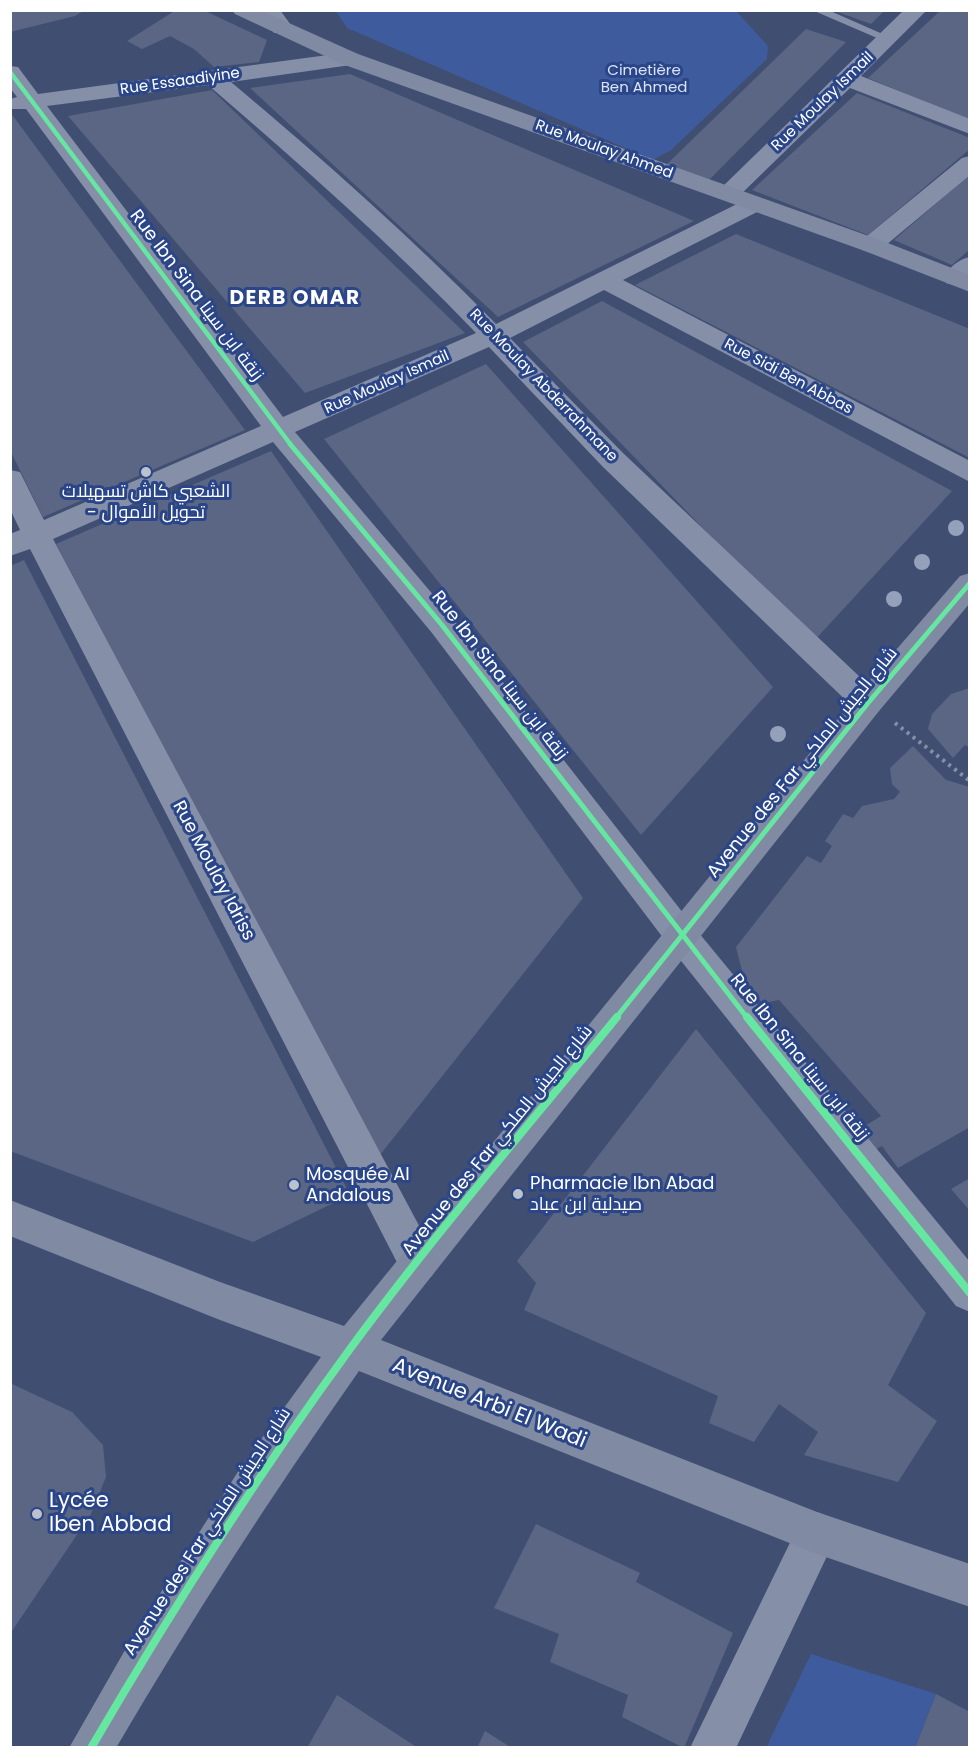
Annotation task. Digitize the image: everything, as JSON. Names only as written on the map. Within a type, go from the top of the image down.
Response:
[{"type":"street","name":"Rue Moulay Ahmed","points":[[242,10],[276,19],[350,59],[871,245],[965,275]]},
{"type":"street","name":"Rue Moulay Ismail","points":[[728,194],[916,10]]},
{"type":"street","name":"Rue Essaadiyine","points":[[22,103],[350,59]]},
{"type":"street","name":"Rue Ibn Sina زنقة ابن سينا","points":[[10,72],[22,103],[279,432],[442,625],[682,937],[969,1293]]},
{"type":"street","name":"Rue Moulay Abderrahmane","points":[[212,77],[341,187],[420,259],[613,460],[868,703]]},
{"type":"street","points":[[848,79],[969,127]]},
{"type":"street","points":[[871,245],[969,163]]},
{"type":"street","name":"Rue Moulay Ismail","points":[[24,541],[279,432],[494,335],[755,204]]},
{"type":"street","name":"Rue Sidi Ben Abbas","points":[[606,280],[969,473]]},
{"type":"street","name":"Rue Moulay Idriss","points":[[10,479],[24,541],[418,1263]]},
{"type":"street","name":"Avenue des Far شارع الجيش الملكي","points":[[91,1748],[148,1651],[256,1482],[351,1348],[868,703],[965,593]]},
{"type":"street","name":"Avenue Arbi El Wadi","points":[[10,1218],[220,1301],[351,1348],[817,1533],[969,1586]]},
{"type":"street","points":[[712,1748],[817,1533]]},
{"type":"lane","points":[[817,10],[888,39]]},
{"type":"path","points":[[868,703],[969,781]]},
{"type":"green space","name":"Cimetière Ben Ahmed","points":[[336,11],[736,11],[768,46],[767,59],[671,150],[653,160],[347,28]]},
{"type":"green space","points":[[811,1654],[936,1694],[915,1747],[766,1748]]},
{"type":"building","points":[[10,10],[85,10],[75,16],[10,32]]},
{"type":"building","points":[[176,10],[203,10],[267,40],[259,62],[214,67],[194,49],[170,36],[142,49],[127,41]]},
{"type":"building","points":[[832,10],[885,10],[871,24]]},
{"type":"building","points":[[941,10],[970,10],[970,120],[868,78]]},
{"type":"building","points":[[806,29],[846,42],[707,182],[665,166]]},
{"type":"building","points":[[350,74],[694,221],[498,317],[250,88]]},
{"type":"building","points":[[212,90],[465,333],[305,393],[68,116]]},
{"type":"building","points":[[857,93],[970,138],[970,149],[868,235],[752,190]]},
{"type":"building","points":[[13,116],[245,430],[43,517],[10,450],[10,117]]},
{"type":"building","points":[[970,174],[970,249],[952,265],[894,240]]},
{"type":"building","points":[[736,234],[970,329],[970,458],[635,285]]},
{"type":"building","points":[[602,301],[952,491],[813,642],[523,342]]},
{"type":"building","points":[[486,364],[773,687],[641,835],[324,439]]},
{"type":"building","points":[[271,451],[583,898],[380,1155],[56,544]]},
{"type":"building","points":[[24,560],[350,1195],[253,1242],[10,1151],[10,566]]},
{"type":"building","points":[[970,688],[970,748],[965,745],[953,758],[928,729],[932,714],[951,694]]},
{"type":"building","points":[[913,746],[946,780],[970,787],[970,1127],[898,1168],[882,1146],[874,1150],[860,1129],[881,1116],[779,1000],[763,1003],[746,987],[736,947],[807,856],[821,863],[832,846],[825,841],[843,814],[853,818],[862,806],[894,799],[900,792],[892,784],[890,768]]},
{"type":"building","points":[[696,1029],[926,1313],[888,1385],[937,1421],[898,1482],[804,1455],[818,1432],[779,1404],[754,1442],[709,1423],[718,1396],[524,1310],[536,1283],[517,1261]]},
{"type":"building","points":[[970,1178],[970,1211],[951,1189]]},
{"type":"building","points":[[10,1383],[72,1412],[103,1445],[106,1477],[91,1514],[10,1634]]},
{"type":"building","points":[[536,1524],[640,1573],[636,1582],[733,1633],[684,1748],[622,1717],[628,1695],[550,1662],[559,1634],[494,1608]]},
{"type":"building","points":[[936,1694],[970,1712],[970,1748],[915,1748]]},
{"type":"building","points":[[337,1695],[418,1748],[307,1748]]},
{"type":"building","points":[[485,1731],[512,1748],[477,1748]]},
{"type":"cycle path","points":[[10,72],[279,431],[442,625],[682,937],[970,1293]]},
{"type":"cycle path","points":[[91,1748],[148,1651],[256,1482],[351,1348],[435,1240],[682,937],[868,703],[970,583]]},
{"type":"place","name":"الشعبي كاش تسهيلات - تحويل الأموال","points":[[146,472]]},
{"type":"place","name":"Mosquée Al Andalous","points":[[294,1185]]},
{"type":"place","name":"Pharmacie Ibn Abad صيدلية ابن عباد","points":[[518,1194]]},
{"type":"place","name":"Lycée Iben Abbad","points":[[37,1514]]},
{"type":"district","name":"DERB OMAR","points":[[295,299]]}]
